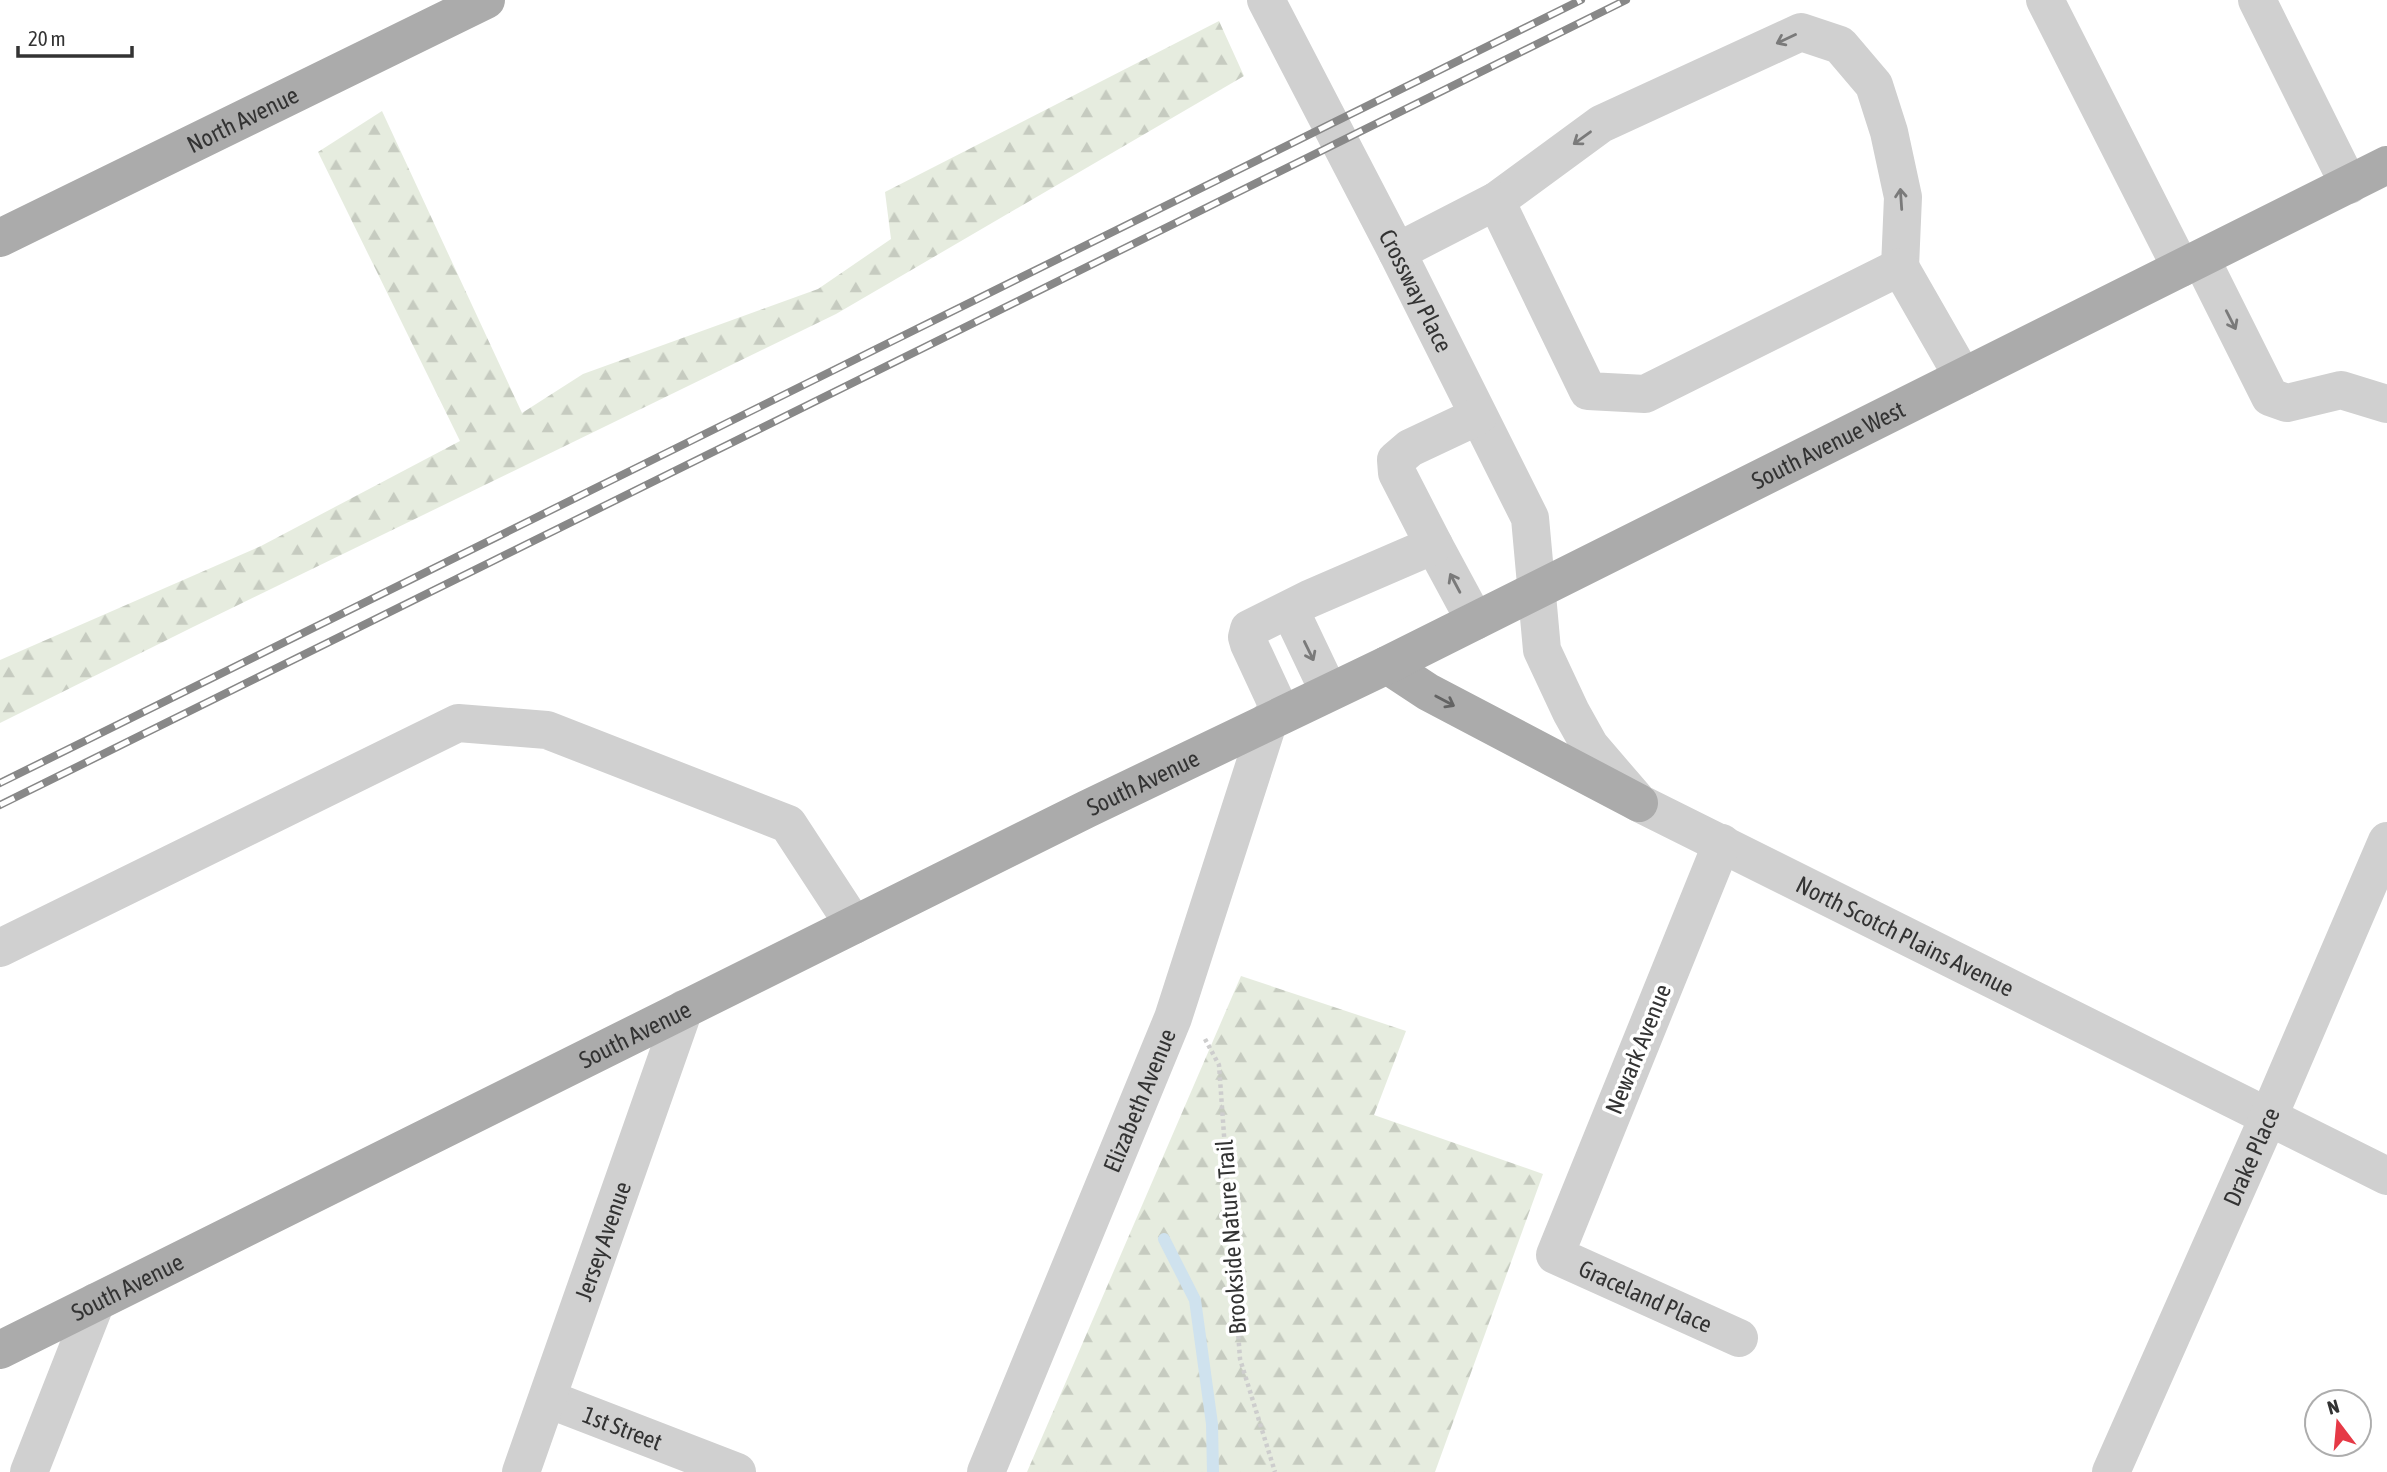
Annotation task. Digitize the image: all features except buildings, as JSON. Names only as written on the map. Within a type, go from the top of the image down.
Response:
[{"type":"main road","name":"North Avenue","points":[[0,238],[485,0]]},
{"type":"main road","name":"South Avenue West","points":[[1275,717],[1387,665],[2387,165]]},
{"type":"main road","points":[[1387,665],[1428,692],[1639,803]]},
{"type":"main road","name":"South Avenue","points":[[0,1350],[1275,717]]},
{"type":"street","name":"Crossway Place","points":[[1266,0],[1397,252],[1530,518],[1538,590]]},
{"type":"street","points":[[2045,0],[2191,264],[2270,397],[2287,403],[2341,390],[2387,404]]},
{"type":"street","points":[[2257,0],[2349,185]]},
{"type":"street","points":[[1397,252],[1496,201],[1601,124],[1801,32],[1840,45],[1874,85],[1889,132],[1903,197],[1900,267],[1963,377]]},
{"type":"street","points":[[1496,201],[1588,391],[1645,394],[1900,267]]},
{"type":"street","points":[[1475,621],[1397,473],[1396,460],[1410,448],[1478,416]]},
{"type":"street","points":[[1275,717],[1247,636],[1249,629],[1309,599],[1434,545]]},
{"type":"street","name":"North Scotch Plains Avenue","points":[[1538,590],[1542,650],[1571,712],[1590,746],[1639,803],[2387,1176]]},
{"type":"street","points":[[1290,610],[1329,692]]},
{"type":"street","name":"Elizabeth Avenue","points":[[986,1472],[1173,1018],[1275,717]]},
{"type":"street","points":[[0,948],[458,723],[547,730],[788,824],[854,925]]},
{"type":"street","name":"Drake Place","points":[[2111,1472],[2387,841]]},
{"type":"street","name":"Newark Avenue","points":[[1555,1255],[1722,843]]},
{"type":"street","name":"Jersey Avenue","points":[[521,1472],[684,1009]]},
{"type":"street","name":"Graceland Place","points":[[1555,1255],[1739,1338]]},
{"type":"street","points":[[29,1472],[96,1302]]},
{"type":"street","name":"1st Street","points":[[548,1399],[737,1472]]},
{"type":"path","name":"Brookside Nature Trail","points":[[1173,1018],[1202,1034],[1219,1065],[1240,1359],[1275,1472]]},
{"type":"green space","points":[[1219,21],[1244,76],[836,314],[0,723],[0,660],[261,546],[460,441],[318,152],[382,111],[522,413],[583,374],[818,289],[891,239],[885,192]]},
{"type":"green space","points":[[1241,976],[1406,1031],[1374,1115],[1543,1174],[1435,1472],[1027,1472]]},
{"type":"waterway","points":[[1164,1239],[1195,1300],[1212,1424],[1213,1472]]},
{"type":"railway","points":[[0,783],[1581,0]]},
{"type":"railway","points":[[0,805],[1626,0]]}]
